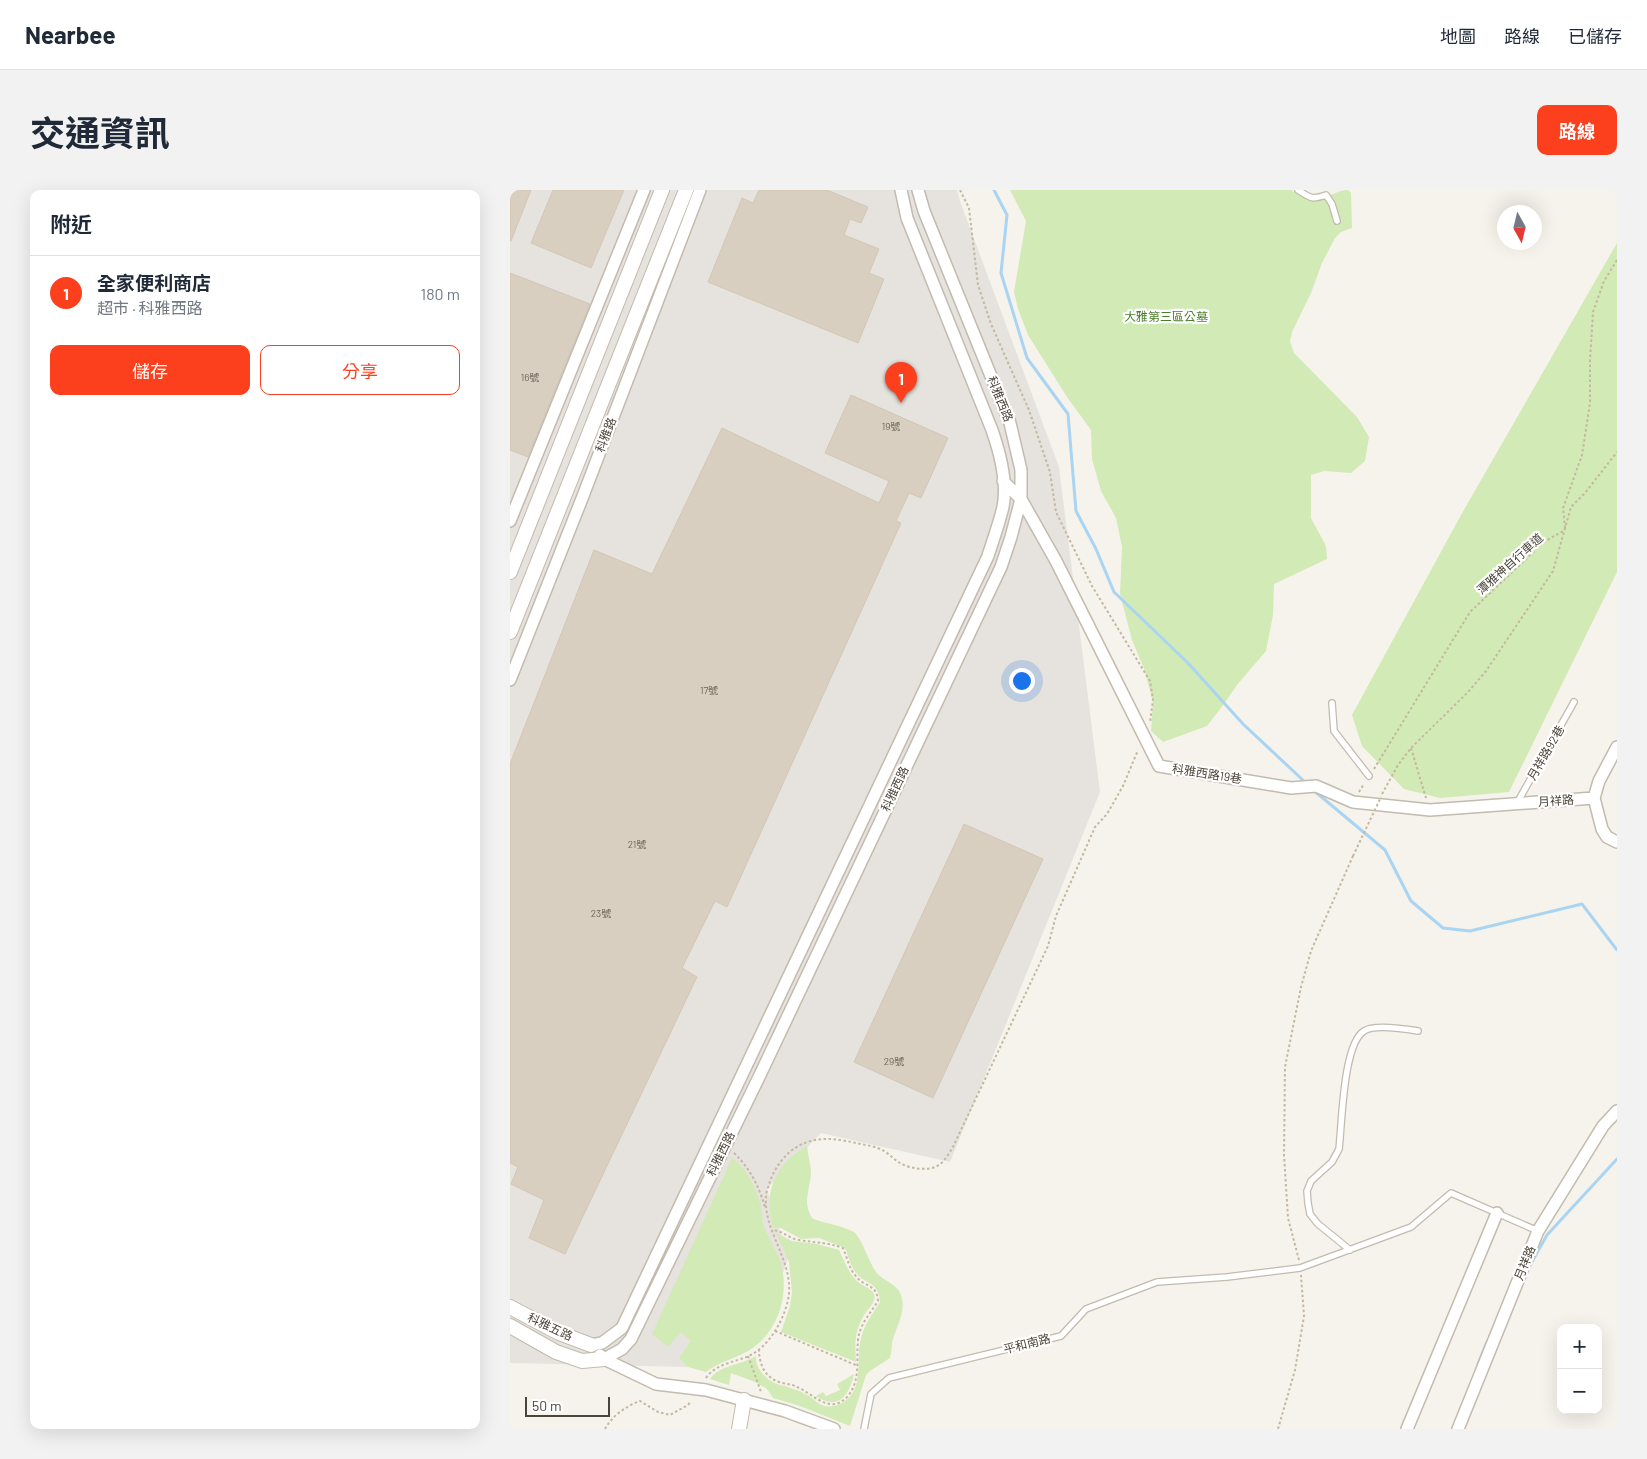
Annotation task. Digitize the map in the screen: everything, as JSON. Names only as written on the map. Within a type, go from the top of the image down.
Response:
[{"type":"street","points":[[510,521],[644,190]]},
{"type":"street","points":[[510,572],[662,190]]},
{"type":"street","name":"科雅路","points":[[510,632],[686,190]]},
{"type":"street","name":"科雅路","points":[[510,680],[583,496],[700,190]]},
{"type":"street","name":"科雅西路","points":[[591,1345],[602,1343],[622,1328],[988,556],[1003,506],[1000,453],[907,218],[901,190]]},
{"type":"street","name":"科雅西路","points":[[604,1359],[622,1348],[632,1339],[726,1146],[1001,567],[1011,537],[1021,499],[1021,470],[1010,423],[924,212],[918,190]]},
{"type":"street","name":"科雅西路19巷","points":[[1003,481],[1021,499],[1056,561],[1159,766],[1291,788],[1316,786],[1353,802],[1430,810],[1517,803]]},
{"type":"street","points":[[1617,747],[1599,781],[1594,798],[1602,829],[1607,837],[1617,842]]},
{"type":"street","name":"月祥路","points":[[1517,803],[1594,798]]},
{"type":"street","name":"月祥路","points":[[1458,1429],[1538,1231],[1602,1126],[1617,1111]]},
{"type":"street","points":[[1407,1429],[1497,1213]]},
{"type":"street","name":"科雅五路","points":[[510,1308],[559,1334],[591,1345]]},
{"type":"street","name":"科雅五路","points":[[510,1326],[556,1352],[582,1361],[604,1359]]},
{"type":"street","points":[[591,1345],[604,1359],[656,1384],[699,1389],[744,1400],[785,1411],[834,1429]]},
{"type":"street","points":[[739,1429],[744,1400]]},
{"type":"lane","points":[[1298,190],[1309,198],[1314,199],[1326,195],[1332,204],[1337,221]]},
{"type":"lane","name":"月祥路92巷","points":[[1517,803],[1574,702]]},
{"type":"lane","points":[[1332,704],[1334,732],[1369,776]]},
{"type":"lane","points":[[1350,1250],[1326,1232],[1310,1214],[1307,1190],[1311,1181],[1332,1162],[1339,1149],[1350,1055],[1359,1036],[1365,1030],[1375,1028],[1418,1031]]},
{"type":"lane","name":"平和南路","points":[[864,1429],[871,1394],[889,1378],[1061,1336],[1086,1309],[1157,1282],[1227,1277],[1300,1268],[1411,1227],[1451,1193],[1497,1213]]},
{"type":"lane","points":[[1497,1213],[1538,1231]]},
{"type":"path","points":[[766,1211],[766,1194],[772,1175],[780,1162],[791,1151],[805,1142],[821,1138],[841,1140],[883,1150],[900,1163],[916,1168],[930,1168],[940,1164],[952,1149],[1048,946],[1056,916],[1095,826],[1107,814],[1119,793],[1136,752],[1145,738],[1150,723],[1154,699],[1150,681],[1092,586],[1056,512],[1050,472],[1041,445],[1029,410],[991,324],[978,284],[969,208],[960,190]]},
{"type":"path","points":[[1565,530],[1563,508],[1582,455],[1590,404],[1593,312],[1604,281],[1617,260]]},
{"type":"path","points":[[1278,1429],[1295,1370],[1304,1316],[1300,1268],[1288,1218],[1284,1155],[1286,1067],[1301,986],[1311,951],[1381,796],[1398,765],[1486,671],[1553,571],[1571,507],[1585,493],[1617,452]]},
{"type":"path","name":"潭雅神自行車道","points":[[1353,802],[1470,612],[1544,542],[1565,530]]},
{"type":"path","points":[[1412,748],[1430,810]]},
{"type":"path","points":[[605,1429],[610,1420],[632,1404],[640,1401],[658,1412],[670,1415],[688,1405],[709,1373],[719,1367],[748,1356],[759,1348],[775,1331],[782,1317],[789,1295],[788,1278],[773,1230],[760,1191],[750,1172],[726,1146]]},
{"type":"path","points":[[759,1348],[761,1365],[773,1380],[797,1387],[827,1404],[835,1404],[846,1398],[853,1386],[858,1366],[858,1341],[863,1323],[878,1301],[876,1290],[862,1283],[853,1274],[843,1248],[824,1242],[800,1240],[773,1230]]},
{"type":"path","points":[[775,1331],[858,1366]]},
{"type":"path","points":[[748,1356],[761,1392]]},
{"type":"shaded area","points":[[510,190],[957,190],[1059,467],[1100,792],[950,1162],[821,1133],[767,1189],[788,1258],[767,1321],[688,1367],[510,1363]]},
{"type":"green space","name":"大雅第三區公墓","points":[[1010,190],[1291,190],[1311,199],[1321,198],[1344,190],[1348,190],[1351,193],[1352,228],[1341,232],[1335,238],[1322,263],[1311,293],[1292,332],[1290,341],[1294,353],[1357,417],[1369,437],[1365,461],[1351,473],[1324,471],[1311,475],[1311,518],[1326,546],[1327,559],[1274,584],[1273,615],[1266,651],[1237,685],[1207,726],[1163,742],[1151,731],[1153,703],[1145,671],[1132,640],[1120,594],[1122,547],[1116,518],[1101,491],[1092,459],[1091,430],[1067,397],[1028,335],[1018,309],[1014,292],[1026,221]]},
{"type":"green space","points":[[1617,243],[1617,572],[1509,792],[1440,798],[1404,789],[1362,746],[1352,715],[1461,515]]},
{"type":"green space","points":[[807,1146],[811,1171],[807,1201],[809,1213],[813,1219],[854,1232],[876,1272],[898,1290],[903,1304],[902,1314],[892,1341],[890,1358],[866,1375],[850,1426],[800,1406],[773,1398],[767,1389],[755,1382],[731,1373],[729,1385],[710,1379],[714,1374],[725,1368],[756,1356],[759,1369],[769,1380],[801,1392],[823,1405],[840,1404],[848,1399],[853,1392],[858,1375],[859,1347],[862,1334],[880,1302],[877,1290],[854,1270],[845,1248],[819,1238],[801,1239],[781,1228],[773,1227],[770,1214],[771,1191],[774,1180],[787,1161]]},
{"type":"green space","points":[[732,1158],[747,1173],[757,1194],[764,1226],[780,1261],[783,1273],[783,1299],[774,1323],[758,1344],[706,1372],[688,1367],[679,1358],[691,1341],[681,1332],[668,1347],[652,1334]]},
{"type":"green space","points":[[776,1233],[792,1241],[817,1244],[839,1250],[853,1277],[873,1292],[874,1300],[860,1323],[857,1334],[855,1345],[856,1362],[781,1332],[790,1306],[792,1292],[789,1262]]},
{"type":"green space","points":[[854,1374],[846,1395],[841,1399],[831,1402],[816,1396],[823,1392],[826,1396],[840,1390],[837,1384]]},
{"type":"building","points":[[510,190],[531,190],[511,241],[510,241]]},
{"type":"building","points":[[553,190],[624,190],[591,268],[531,243]]},
{"type":"building","points":[[759,190],[827,190],[868,207],[861,223],[850,219],[844,235],[879,249],[869,273],[884,279],[858,343],[708,282],[742,198],[753,203]]},
{"type":"building","points":[[510,273],[590,304],[528,457],[510,450]]},
{"type":"building","points":[[851,395],[948,438],[921,498],[909,493],[896,521],[901,523],[727,907],[715,901],[682,968],[697,977],[565,1254],[529,1238],[544,1200],[511,1184],[518,1167],[510,1163],[510,764],[594,550],[652,574],[722,428],[879,503],[889,481],[825,453]]},
{"type":"building","points":[[964,824],[1043,859],[933,1098],[854,1062]]},
{"type":"waterway","points":[[994,190],[1007,215],[1001,273],[1027,358],[1068,414],[1076,511],[1096,549],[1114,592],[1188,663],[1243,724],[1306,783]]},
{"type":"waterway","points":[[1312,789],[1385,850],[1411,901],[1443,928],[1470,931],[1582,904],[1617,950]]},
{"type":"waterway","points":[[1529,1267],[1547,1235],[1617,1159]]},
{"type":"waterway","points":[[1478,1364],[1487,1342]]},
{"type":"place","name":"全家便利商店","points":[[901,403]]}]
